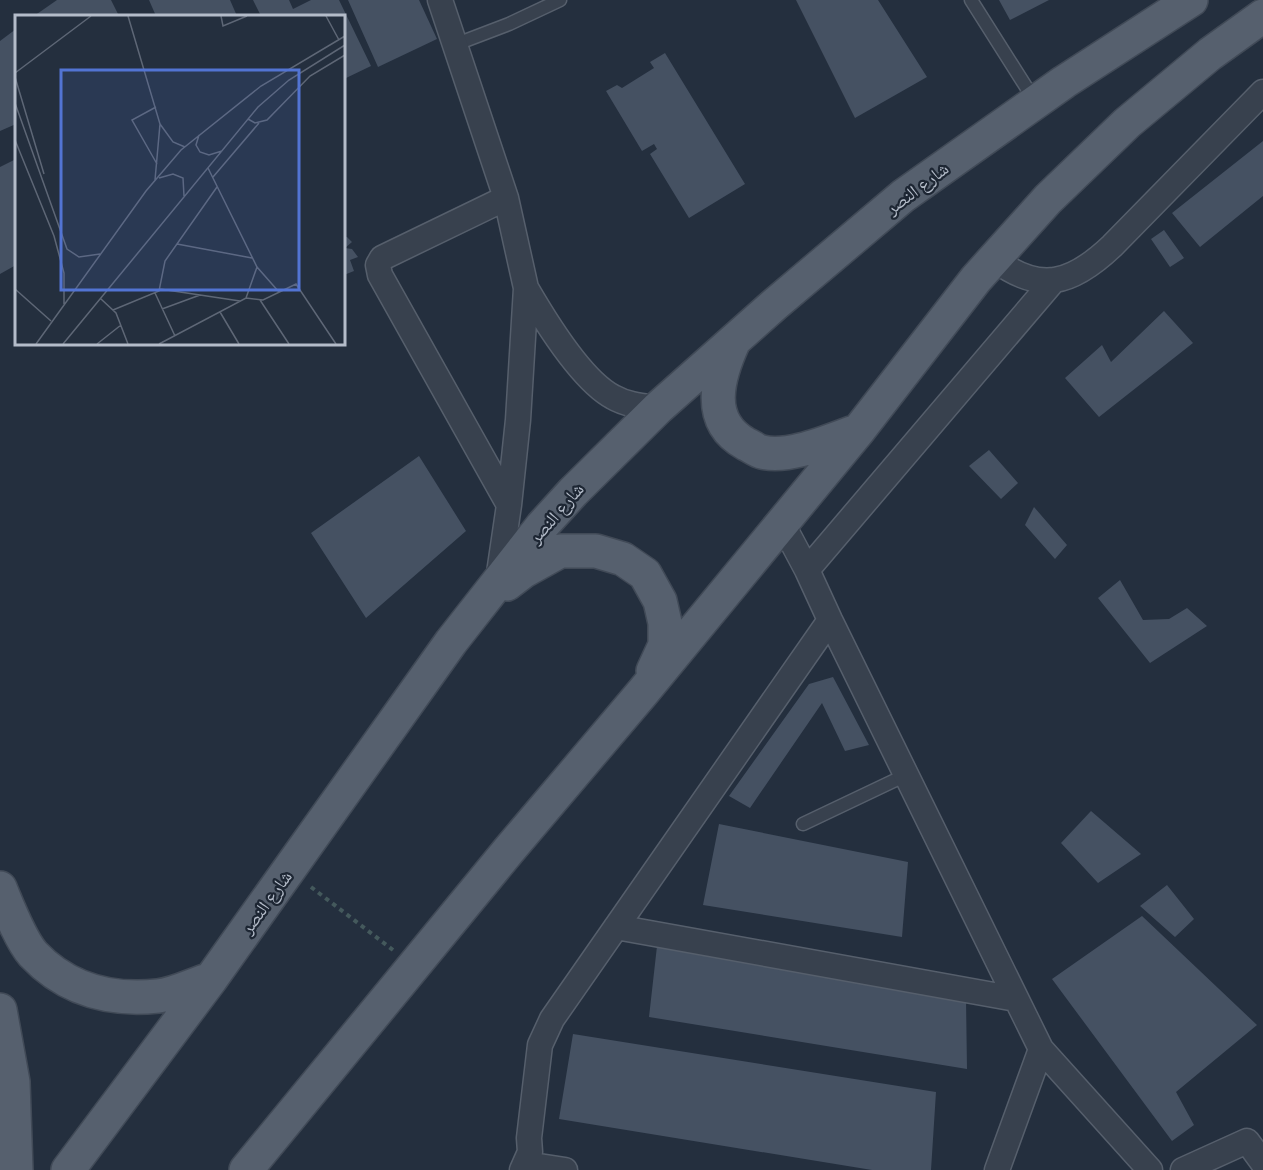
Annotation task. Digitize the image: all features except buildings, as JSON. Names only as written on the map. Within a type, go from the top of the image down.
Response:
[{"type":"main road","name":"شارع النصر","points":[[68,1170],[211,979],[451,642],[542,526],[658,408],[903,196],[1036,102],[1191,0]]},
{"type":"main road","points":[[246,1170],[859,430],[976,279],[1048,199],[1126,123],[1210,54],[1263,16]]},
{"type":"main road","points":[[735,339],[721,369],[718,400],[723,423],[736,438],[762,452],[788,452],[814,447],[859,430]]},
{"type":"main road","points":[[490,594],[524,571],[560,551],[596,551],[622,559],[645,574],[660,601],[665,623],[665,645],[644,692]]},
{"type":"main road","points":[[0,888],[11,915],[32,953],[65,981],[92,992],[119,996],[160,996],[211,979]]},
{"type":"main road","points":[[0,1010],[13,1082],[16,1170]]},
{"type":"street","points":[[440,0],[506,198],[526,288],[518,420],[509,505],[490,594]]},
{"type":"street","points":[[994,259],[1011,272],[1032,280],[1054,280],[1076,275],[1094,263],[1263,92]]},
{"type":"street","points":[[506,198],[382,258],[378,265],[380,275],[509,505]]},
{"type":"street","points":[[807,570],[1054,280]]},
{"type":"street","points":[[526,288],[548,326],[593,382],[612,397],[634,405],[658,408]]},
{"type":"street","points":[[782,523],[1041,1049],[1150,1170]]},
{"type":"street","points":[[564,1170],[524,1167],[530,1152],[531,1117],[540,1045],[552,1019],[830,620]]},
{"type":"street","points":[[616,927],[1016,999]]},
{"type":"street","points":[[997,1170],[1041,1049]]},
{"type":"street","points":[[1183,1170],[1255,1138],[1263,1163]]},
{"type":"lane","points":[[454,45],[509,24],[560,0]]},
{"type":"lane","points":[[971,0],[1036,102]]},
{"type":"lane","points":[[802,824],[906,775]]},
{"type":"path","points":[[290,870],[413,966]]}]
